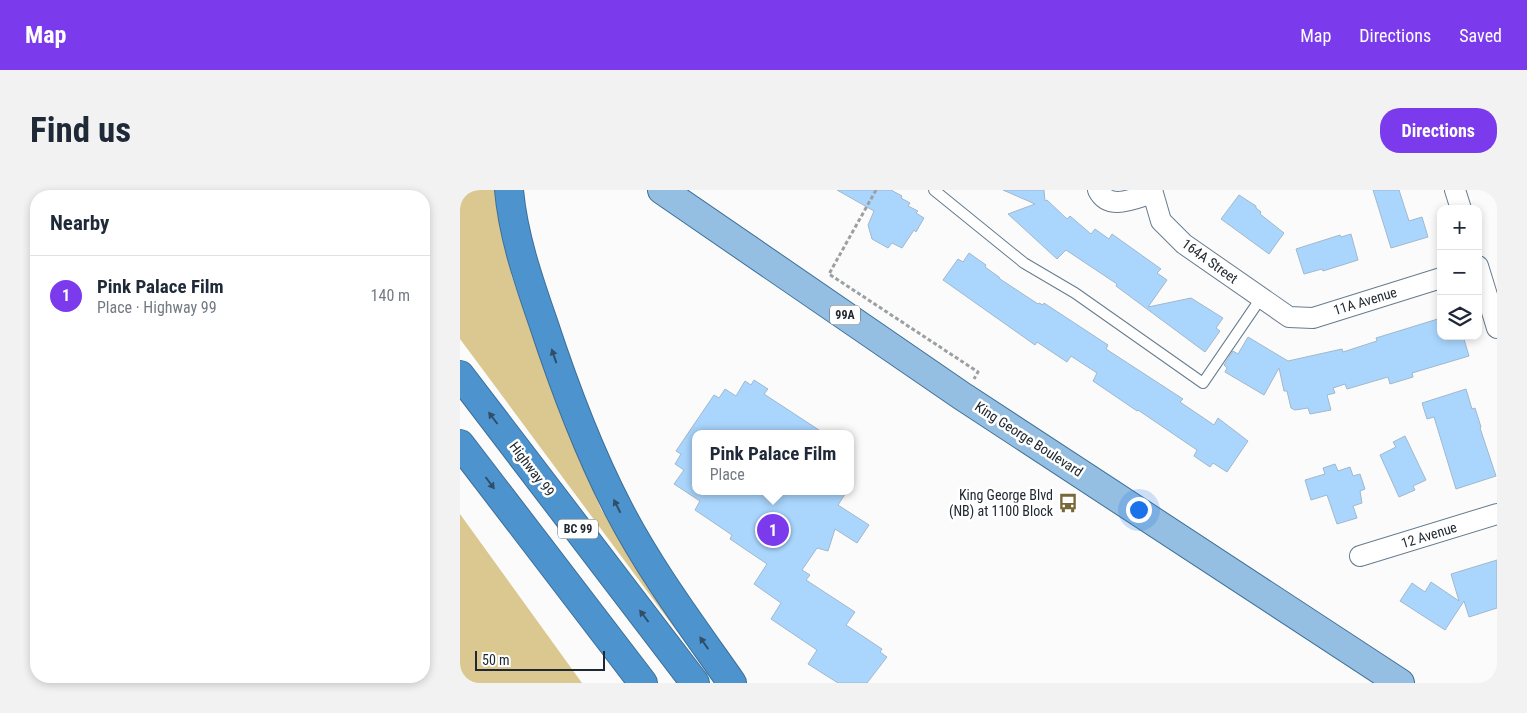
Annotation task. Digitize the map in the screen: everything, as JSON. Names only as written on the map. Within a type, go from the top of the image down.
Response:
[{"type":"highway","points":[[509,190],[522,257],[567,393],[582,431],[611,493],[642,549],[668,591],[732,683]]},
{"type":"highway","points":[[520,190],[517,202],[517,220],[522,257]]},
{"type":"highway","name":"Highway 99","points":[[460,375],[695,683]]},
{"type":"highway","name":"BC 99","points":[[460,444],[643,683]]},
{"type":"main road","name":"King George Boulevard","points":[[662,190],[962,396],[1400,683]]},
{"type":"street","points":[[1098,190],[1104,198],[1117,202],[1152,192]]},
{"type":"street","points":[[1455,190],[1460,205]]},
{"type":"street","name":"164A Street","points":[[1152,192],[1161,221],[1184,244],[1289,317]]},
{"type":"street","name":"11A Avenue","points":[[1289,317],[1313,318],[1437,279]]},
{"type":"street","points":[[1482,279],[1497,328]]},
{"type":"street","name":"12 Avenue","points":[[1360,556],[1497,514]]},
{"type":"lane","points":[[934,190],[1024,263],[1075,293],[1203,383],[1262,298]]},
{"type":"path","points":[[876,190],[829,274],[978,372],[962,396]]},
{"type":"shaded area","points":[[460,190],[496,190],[497,212],[512,277],[546,374],[601,509],[696,657],[460,339]]},
{"type":"shaded area","points":[[460,514],[582,683],[460,683]]},
{"type":"building","points":[[837,190],[891,190],[902,196],[901,198],[910,203],[908,206],[918,211],[916,213],[924,218],[916,232],[914,230],[902,248],[892,243],[888,248],[872,239],[868,225],[874,211]]},
{"type":"building","points":[[1003,190],[1044,190],[1045,201],[1047,200],[1067,219],[1070,216],[1091,234],[1095,229],[1109,239],[1112,234],[1161,269],[1157,273],[1167,280],[1148,307],[1191,298],[1223,318],[1216,328],[1220,331],[1205,352],[1116,286],[1117,284],[1066,250],[1057,259],[1008,214],[1035,204]]},
{"type":"building","points":[[1373,190],[1399,190],[1409,221],[1422,217],[1428,237],[1391,248]]},
{"type":"building","points":[[1239,195],[1256,206],[1261,212],[1260,214],[1284,233],[1269,254],[1221,219]]},
{"type":"building","points":[[1351,234],[1358,260],[1323,271],[1322,269],[1304,274],[1296,249],[1340,235],[1341,237]]},
{"type":"building","points":[[969,253],[986,265],[985,267],[1000,279],[1038,304],[1043,305],[1044,303],[1108,345],[1106,349],[1183,399],[1180,402],[1214,425],[1218,418],[1248,441],[1227,472],[1213,463],[1210,467],[1194,456],[1197,450],[1093,381],[1097,373],[1071,356],[1067,362],[1037,342],[1035,345],[943,280],[958,259],[963,262]]},
{"type":"building","points":[[1437,319],[1437,340],[1464,340],[1469,356],[1412,373],[1413,377],[1390,384],[1388,377],[1347,389],[1345,384],[1333,388],[1335,393],[1327,395],[1331,410],[1310,414],[1308,408],[1295,410],[1291,408],[1287,391],[1284,391],[1279,368],[1264,395],[1225,372],[1227,368],[1224,365],[1233,351],[1238,354],[1248,337],[1288,361],[1342,349],[1343,352],[1377,341],[1376,338]]},
{"type":"building","points":[[754,380],[768,389],[764,394],[819,430],[692,430],[692,495],[844,495],[838,505],[869,525],[857,543],[835,529],[828,551],[817,548],[802,570],[810,575],[806,580],[855,612],[846,625],[882,649],[880,652],[887,657],[867,683],[838,683],[808,664],[817,650],[771,619],[781,603],[754,584],[767,564],[730,539],[732,535],[695,510],[700,501],[674,484],[684,470],[675,464],[681,454],[676,451],[714,395],[719,398],[725,389],[736,396],[745,381],[751,385]]},
{"type":"building","points":[[1466,389],[1472,409],[1475,408],[1496,476],[1456,489],[1434,417],[1427,419],[1422,403]]},
{"type":"building","points":[[1405,436],[1426,480],[1413,486],[1415,490],[1399,497],[1380,455],[1396,447],[1393,442]]},
{"type":"building","points":[[1335,464],[1338,471],[1350,467],[1353,476],[1360,474],[1365,489],[1360,491],[1362,503],[1353,506],[1357,518],[1337,524],[1327,495],[1311,500],[1305,480],[1325,474],[1323,468]]},
{"type":"building","points":[[1497,560],[1497,608],[1469,617],[1464,601],[1445,630],[1400,601],[1412,583],[1425,592],[1431,582],[1459,601],[1451,574]]},
{"type":"place","name":"King George Blvd (NB) at 1100 Block","points":[[1068,503]]},
{"type":"place","name":"Pink Palace Film","points":[[773,530]]}]
